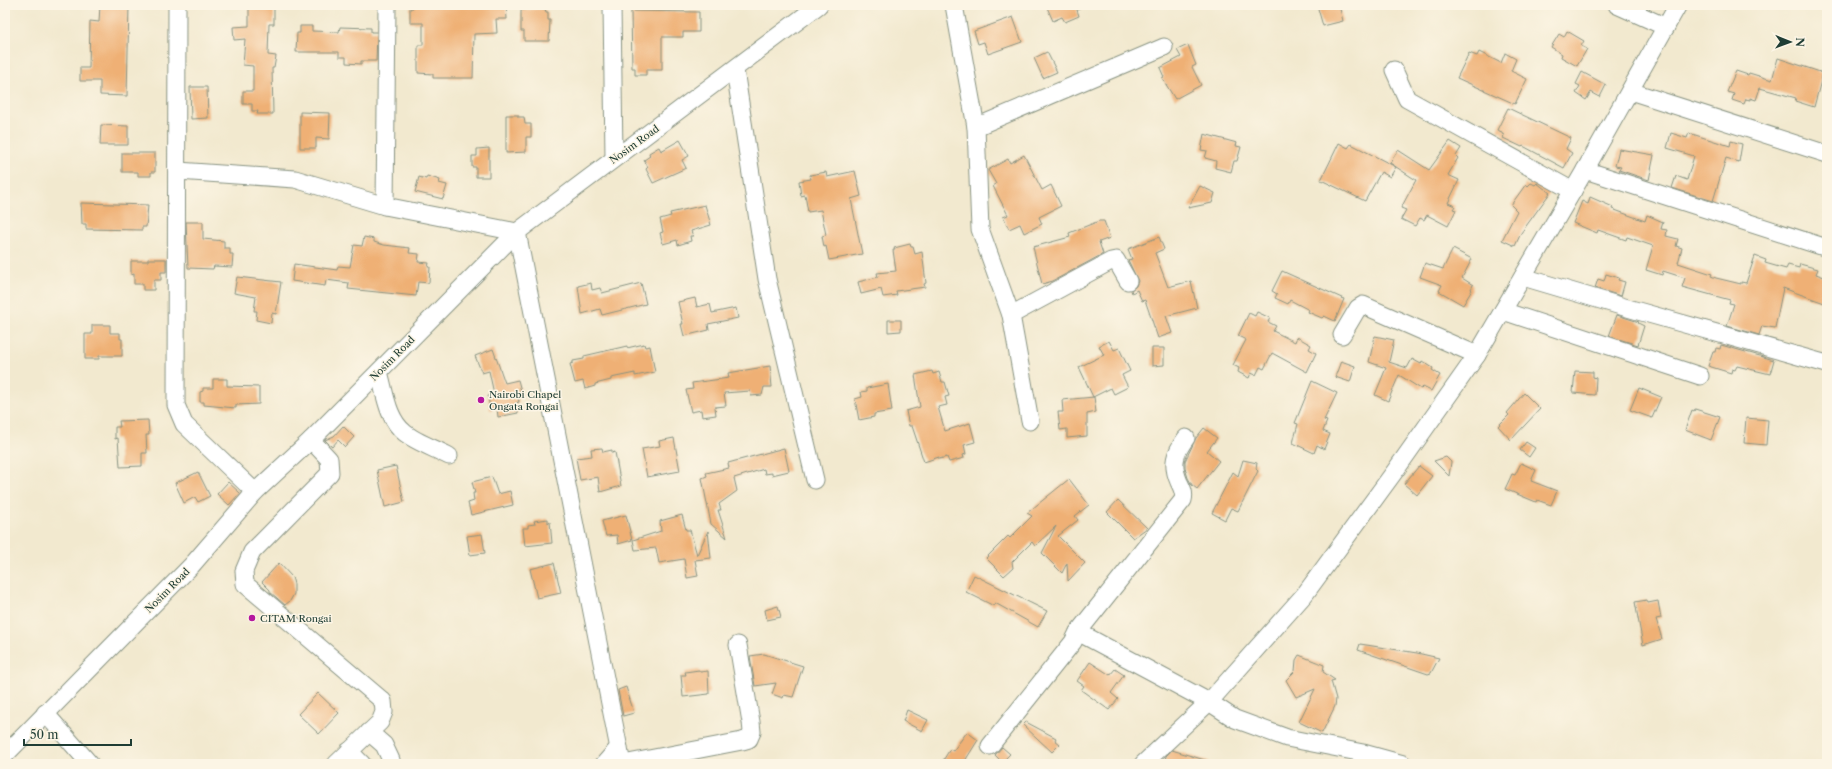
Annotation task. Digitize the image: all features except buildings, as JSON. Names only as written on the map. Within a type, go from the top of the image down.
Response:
[{"type":"street","points":[[177,5],[178,171],[176,405],[184,424],[255,492]]},
{"type":"street","points":[[386,206],[387,5]]},
{"type":"street","points":[[612,5],[614,158]]},
{"type":"street","name":"Nosim Road","points":[[5,755],[44,713],[192,565],[255,492],[311,440],[517,232],[614,158],[735,70],[819,5]]},
{"type":"street","points":[[954,5],[976,127],[980,229],[1011,315],[1030,421]]},
{"type":"street","points":[[1617,5],[1666,27]]},
{"type":"street","points":[[1143,764],[1209,702],[1305,594],[1395,471],[1477,355],[1573,191],[1678,5]]},
{"type":"street","points":[[976,127],[1164,47]]},
{"type":"street","points":[[735,70],[767,279],[815,480]]},
{"type":"street","points":[[1394,70],[1407,99],[1573,191]]},
{"type":"street","points":[[1630,91],[1827,154]]},
{"type":"street","points":[[1585,170],[1827,248]]},
{"type":"street","points":[[178,171],[295,179],[386,206],[517,232],[622,764],[742,742],[749,738],[752,732],[751,722],[738,645]]},
{"type":"street","points":[[1011,315],[1110,261],[1116,260],[1128,281]]},
{"type":"street","points":[[1523,277],[1827,364]]},
{"type":"street","points":[[1342,335],[1358,308],[1363,305],[1477,355]]},
{"type":"street","points":[[1503,311],[1700,376]]},
{"type":"street","points":[[379,372],[390,411],[396,424],[405,434],[448,456]]},
{"type":"street","points":[[990,746],[1183,500],[1184,494],[1176,476],[1174,459],[1186,438]]},
{"type":"street","points":[[311,440],[329,459],[330,473],[252,552],[244,571],[245,584],[383,701],[383,717],[370,732],[336,764]]},
{"type":"street","points":[[1078,632],[1209,702],[1235,720],[1287,738],[1363,753],[1403,764]]},
{"type":"street","points":[[44,713],[90,764]]},
{"type":"street","points":[[370,732],[384,745],[391,760]]},
{"type":"street","points":[[604,764],[619,747]]},
{"type":"street","points":[[349,751],[362,764]]},
{"type":"place","name":"Nairobi Chapel Ongata Rongai","points":[[481,400]]},
{"type":"place","name":"CITAM Rongai","points":[[252,618]]}]
